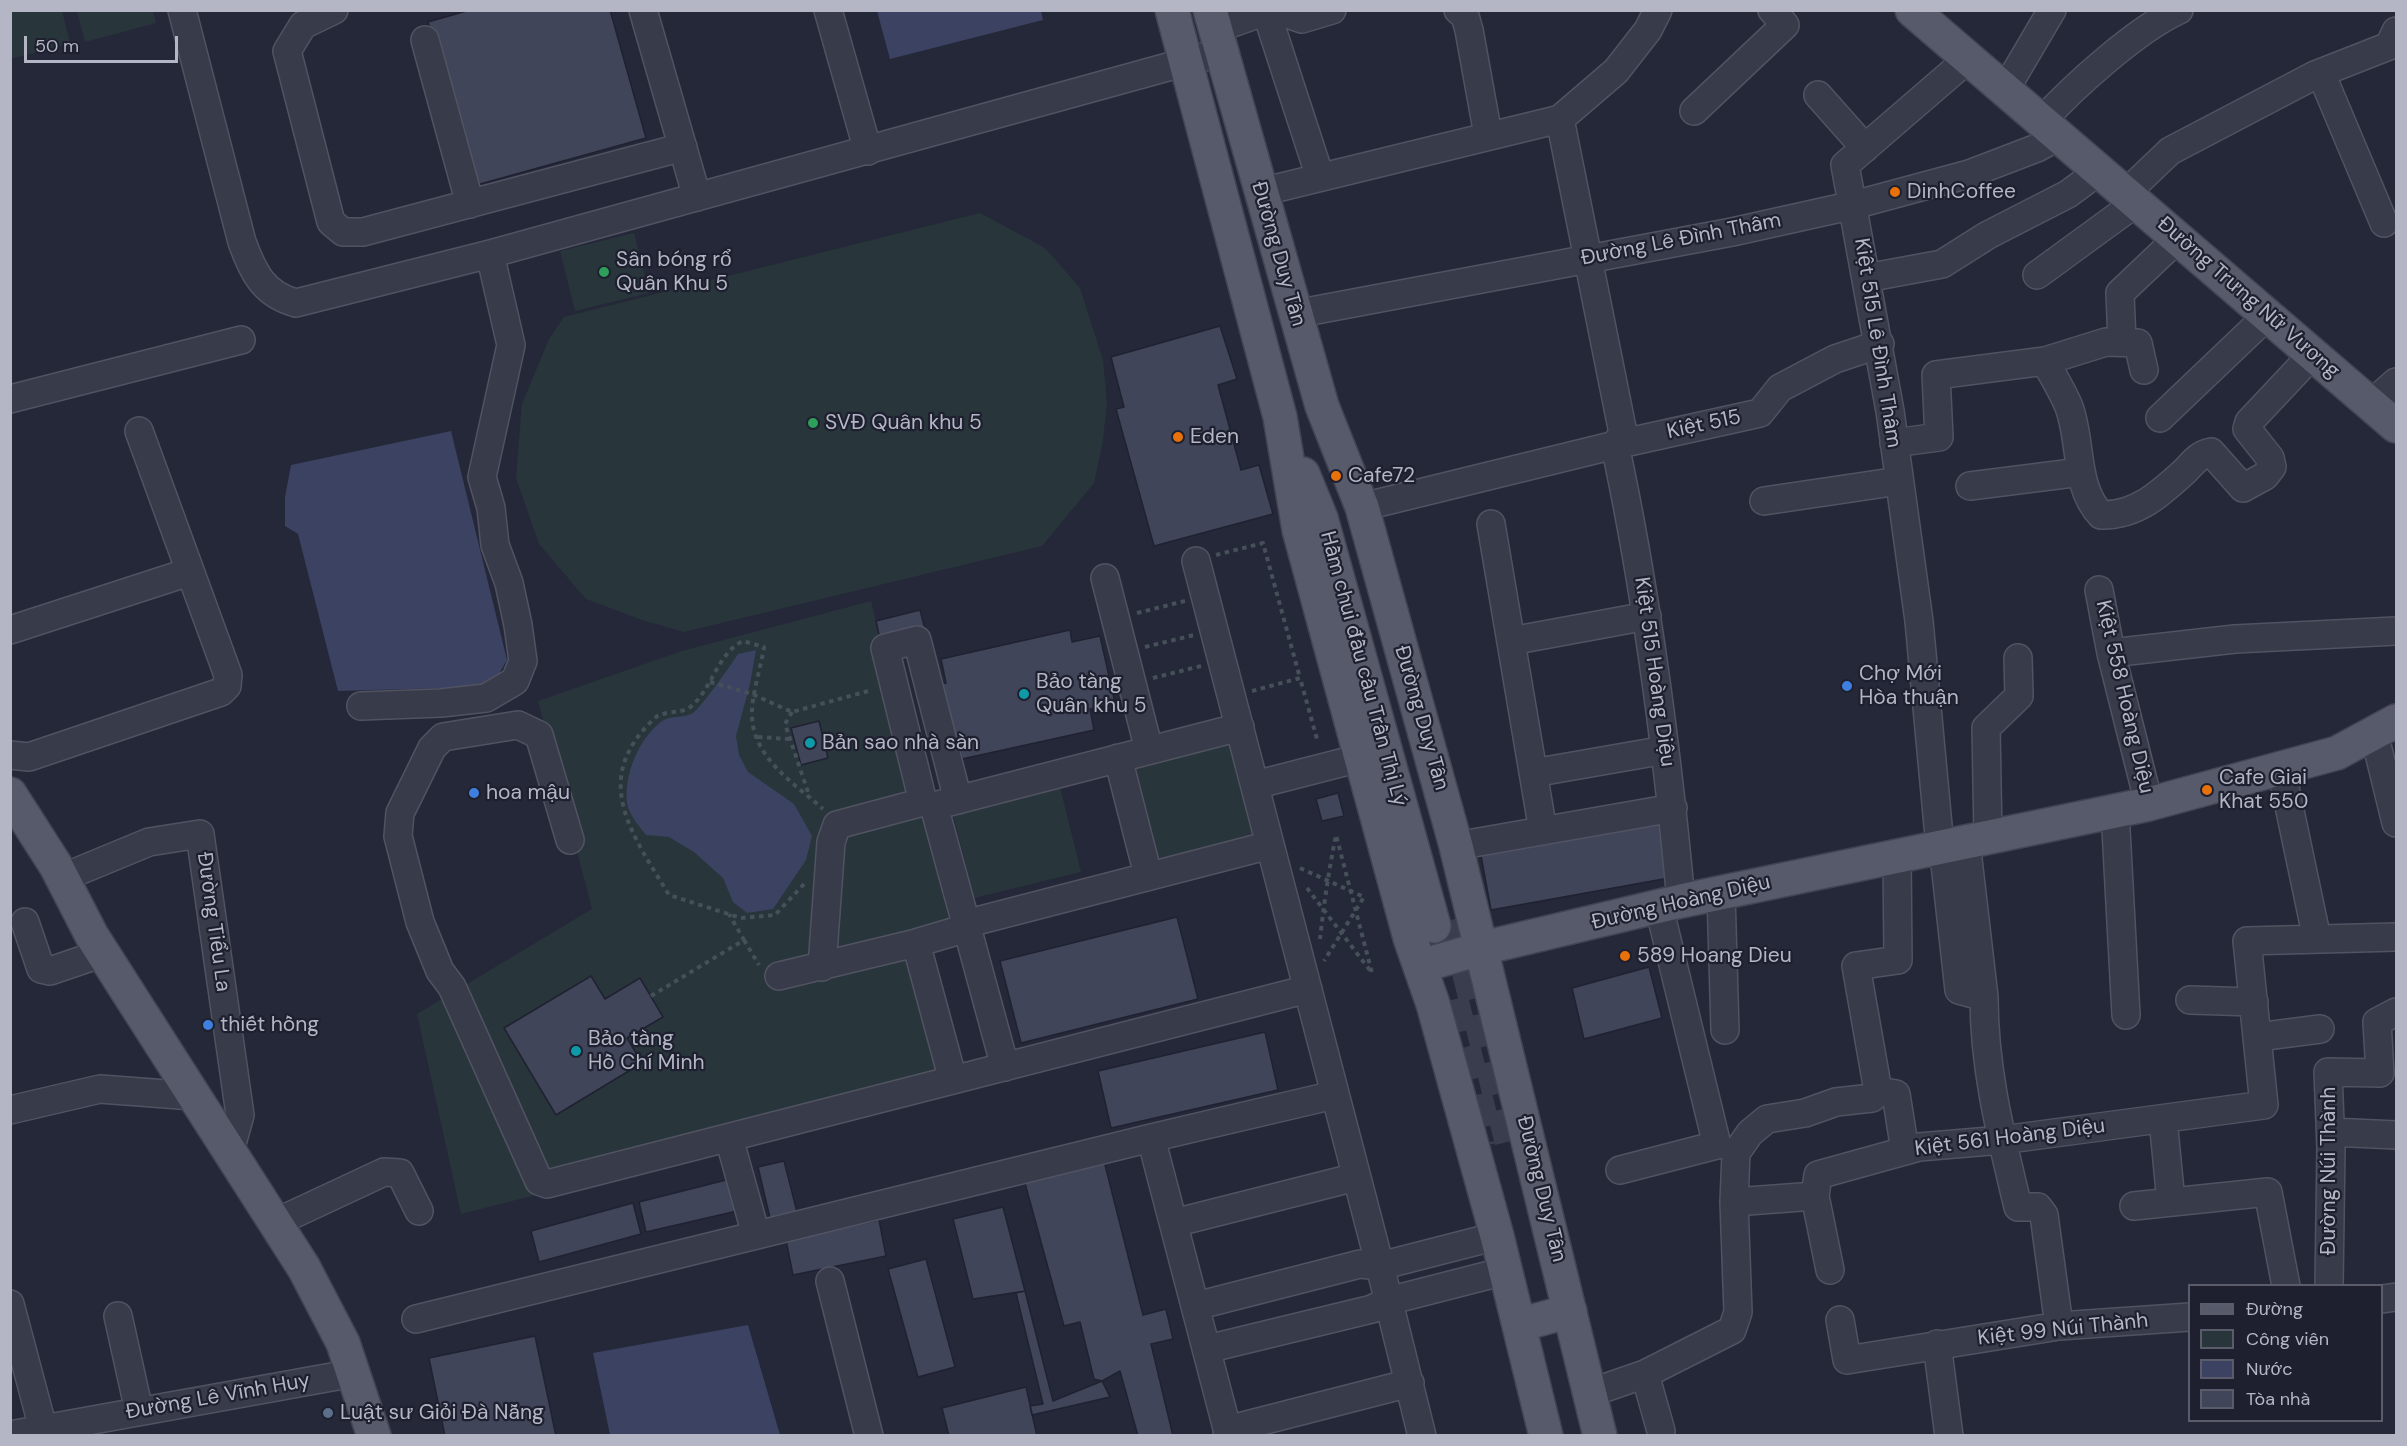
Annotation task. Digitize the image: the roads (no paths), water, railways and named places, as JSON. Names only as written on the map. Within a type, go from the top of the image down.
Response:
[{"type":"main road","name":"Đường Duy Tân","points":[[1172,10],[1280,417],[1299,530],[1410,938],[1421,966],[1497,1236],[1546,1436]]},
{"type":"main road","name":"Đường Trưng Nữ Vương","points":[[1912,10],[2397,426]]},
{"type":"main road","name":"Đường Duy Tân","points":[[1216,30],[1322,406],[1362,507],[1456,846],[1483,948],[1600,1436]]},
{"type":"main road","name":"Hầm chui đầu cầu Trần Thị Lý","points":[[1280,417],[1321,518],[1444,922],[1342,512],[1322,406]]},
{"type":"main road","name":"Đường Hoàng Diệu","points":[[1421,966],[1483,948],[1670,904],[2149,804],[2337,753],[2385,727]]},
{"type":"main road","points":[[10,794],[59,872],[103,953],[193,1096],[277,1222],[304,1268],[344,1343],[374,1436]]},
{"type":"main road","points":[[10,838],[59,872]]},
{"type":"main road","points":[[1519,1325],[1570,1311]]},
{"type":"street","points":[[182,10],[242,242],[253,272],[264,286],[280,299],[296,303],[490,254],[1185,62],[1216,30],[1270,11],[1302,19],[1332,10]]},
{"type":"street","points":[[334,10],[303,25],[287,51],[331,222],[343,232],[363,232],[682,147]]},
{"type":"street","points":[[643,10],[697,197]]},
{"type":"street","points":[[828,10],[868,150]]},
{"type":"street","points":[[1458,10],[1465,16],[1469,30],[1488,135]]},
{"type":"street","points":[[1261,192],[1560,119],[1616,71],[1648,30],[1658,10]]},
{"type":"street","points":[[1694,111],[1785,25],[1772,10]]},
{"type":"street","points":[[2005,90],[2052,10]]},
{"type":"street","name":"Đường Lê Đình Thâm","points":[[1295,314],[1732,232],[1854,205],[1970,174],[2037,148],[2050,128],[2066,95],[2151,26],[2179,10]]},
{"type":"street","points":[[1270,11],[1320,177]]},
{"type":"street","points":[[2037,275],[2132,198],[2170,151],[2315,75],[2389,46],[2397,31]]},
{"type":"street","points":[[425,40],[470,204]]},
{"type":"street","points":[[1818,95],[1855,156],[1969,58]]},
{"type":"street","points":[[2315,75],[2323,78],[2384,223]]},
{"type":"street","points":[[1560,119],[1623,433],[1615,445]]},
{"type":"street","name":"Kiệt 515 Lê Đình Thâm","points":[[1855,156],[1854,205],[1880,344],[1919,621],[1959,843]]},
{"type":"street","points":[[1866,278],[1942,264],[1988,234],[2068,194],[2098,171]]},
{"type":"street","points":[[2122,342],[2120,293],[2178,238]]},
{"type":"street","points":[[361,705],[441,703],[486,698],[515,681],[523,661],[509,584],[495,545],[491,508],[482,477],[511,345],[490,254]]},
{"type":"street","points":[[2160,418],[2268,315]]},
{"type":"street","points":[[10,399],[241,340]]},
{"type":"street","points":[[1894,443],[1939,437],[1936,375],[2045,361],[2106,342],[2138,343],[2144,370]]},
{"type":"street","name":"Kiệt 515","points":[[1362,507],[1615,445],[1760,413],[1780,388],[1835,359],[1880,344]]},
{"type":"street","points":[[2045,361],[2070,408],[2081,472],[2093,507],[2101,515],[2117,515],[2142,507],[2167,488],[2202,454],[2211,452],[2242,488],[2265,476],[2272,467],[2270,458],[2247,429],[2249,422],[2313,354]]},
{"type":"street","points":[[2371,404],[2397,382]]},
{"type":"street","points":[[10,755],[28,757],[221,692],[227,686],[228,675],[139,431]]},
{"type":"street","name":"Kiệt 515 Hoàng Diệu","points":[[1615,445],[1636,546],[1673,808],[1670,904],[1717,1145],[1620,1170]]},
{"type":"street","points":[[1970,486],[2081,472]]},
{"type":"street","points":[[1764,501],[1899,481]]},
{"type":"street","points":[[1491,524],[1543,831]]},
{"type":"street","points":[[1196,561],[1380,1266],[1422,1436]]},
{"type":"street","points":[[10,630],[189,572]]},
{"type":"street","points":[[1105,578],[1149,750]]},
{"type":"street","name":"Kiệt 558 Hoàng Diệu","points":[[2099,590],[2111,653],[2149,804]]},
{"type":"street","points":[[1511,641],[1647,616]]},
{"type":"street","points":[[2111,653],[2235,639],[2397,631]]},
{"type":"street","points":[[938,802],[894,683],[885,648],[917,640],[938,802],[965,924],[1005,1067]]},
{"type":"street","points":[[2018,658],[2019,696],[1986,728],[1959,843],[1959,990],[1984,997],[1986,1060],[2002,1140],[2018,1207],[2038,1207],[2044,1215],[2059,1326]]},
{"type":"street","points":[[570,840],[539,735],[518,725],[450,735],[436,741],[404,802],[397,828],[420,922],[432,954],[440,971],[452,987],[539,1181],[548,1184],[1308,989]]},
{"type":"street","points":[[822,967],[831,842],[837,825],[1118,759],[1240,727]]},
{"type":"street","points":[[2385,727],[2397,823]]},
{"type":"street","points":[[1533,773],[1665,750]]},
{"type":"street","points":[[1255,785],[1360,758]]},
{"type":"street","points":[[1118,759],[1148,875]]},
{"type":"street","points":[[2281,768],[2317,939]]},
{"type":"street","points":[[1456,846],[1673,808]]},
{"type":"street","points":[[2115,811],[2126,1015]]},
{"type":"street","name":"Đường Tiểu La","points":[[59,872],[149,842],[200,834],[240,1115],[230,1151]]},
{"type":"street","points":[[779,976],[916,943],[960,930],[965,924],[1270,845]]},
{"type":"street","points":[[1878,1091],[1856,966],[1898,960],[1897,856]]},
{"type":"street","points":[[1721,893],[1725,1030]]},
{"type":"street","points":[[25,922],[41,969],[50,971],[103,953]]},
{"type":"street","points":[[2320,1029],[2258,1036],[2247,941],[2397,937]]},
{"type":"street","points":[[916,943],[953,1080]]},
{"type":"street","points":[[2190,1000],[2254,1002]]},
{"type":"street","name":"Đường Núi Thành","points":[[2329,1284],[2331,1132],[2328,1072],[2380,1073],[2377,1022],[2397,1012]]},
{"type":"street","name":"Kiệt 561 Hoàng Diệu","points":[[1815,1196],[1818,1175],[1919,1147],[2002,1140],[2264,1105],[2258,1036]]},
{"type":"street","points":[[10,1110],[100,1089],[193,1096]]},
{"type":"street","points":[[1878,1091],[1896,1094],[1905,1151]]},
{"type":"street","points":[[1590,1393],[1645,1374],[1732,1330],[1738,1312],[1734,1202],[1736,1153],[1750,1133],[1767,1119],[1805,1113],[1836,1102],[1872,1098],[1878,1091]]},
{"type":"street","points":[[416,1319],[1334,1095]]},
{"type":"street","points":[[2163,1119],[2171,1202]]},
{"type":"street","points":[[2331,1132],[2397,1135]]},
{"type":"street","points":[[729,1138],[756,1235]]},
{"type":"street","points":[[1151,1138],[1228,1433],[1410,1383]]},
{"type":"street","points":[[277,1222],[384,1172],[393,1171],[400,1173],[420,1211]]},
{"type":"street","points":[[1174,1223],[1356,1177]]},
{"type":"street","points":[[2134,1206],[2268,1192],[2286,1284]]},
{"type":"street","points":[[1734,1202],[1815,1196],[1830,1270]]},
{"type":"street","points":[[1196,1306],[1360,1264],[1380,1266],[1497,1236]]},
{"type":"street","points":[[1207,1349],[1372,1309],[1389,1301],[1505,1271]]},
{"type":"street","points":[[830,1281],[869,1436]]},
{"type":"street","points":[[10,1304],[45,1432]]},
{"type":"street","points":[[118,1316],[139,1411]]},
{"type":"street","name":"Kiệt 99 Núi Thành","points":[[1840,1320],[1847,1360],[2059,1326],[2188,1317]]},
{"type":"street","points":[[1937,1344],[1949,1436]]},
{"type":"street","name":"Đường Lê Vĩnh Huy","points":[[10,1435],[45,1432],[139,1411],[354,1373]]},
{"type":"street","points":[[1645,1374],[1661,1431]]},
{"type":"water","points":[[877,11],[1041,11],[1043,20],[890,59]]},
{"type":"water","points":[[451,431],[507,660],[496,679],[481,687],[338,691],[298,534],[285,526],[285,497],[291,465]]},
{"type":"water","points":[[756,650],[750,684],[736,736],[739,755],[748,772],[794,804],[812,836],[806,860],[773,909],[747,913],[733,902],[723,878],[694,852],[669,837],[646,835],[630,812],[627,792],[635,758],[646,737],[654,728],[666,719],[693,713],[710,694],[738,654]]},
{"type":"water","points":[[748,1325],[780,1435],[610,1435],[593,1353]]},
{"type":"tunnel","points":[[1455,919],[1513,1149]]},
{"type":"tunnel","points":[[1452,1000],[1488,1145]]},
{"type":"place","name":"DinhCoffee","points":[[1895,192]]},
{"type":"place","name":"Sân bóng rổ Quân Khu 5","points":[[604,272]]},
{"type":"place","name":"SVĐ Quân khu 5","points":[[813,423]]},
{"type":"place","name":"Eden","points":[[1178,437]]},
{"type":"place","name":"Cafe72","points":[[1336,476]]},
{"type":"place","name":"Chợ Mới Hòa thuận","points":[[1847,686]]},
{"type":"place","name":"Bảo tàng Quân khu 5","points":[[1024,694]]},
{"type":"place","name":"Bản sao nhà sàn","points":[[810,743]]},
{"type":"place","name":"Cafe Giai Khat 550","points":[[2207,790]]},
{"type":"place","name":"hoa mậu","points":[[474,793]]},
{"type":"place","name":"589 Hoang Dieu","points":[[1625,956]]},
{"type":"place","name":"thiết hồng","points":[[208,1025]]},
{"type":"place","name":"Bảo tàng Hồ Chí Minh","points":[[576,1051]]},
{"type":"place","name":"Luật sư Giỏi Đà Nẵng","points":[[328,1413]]}]
